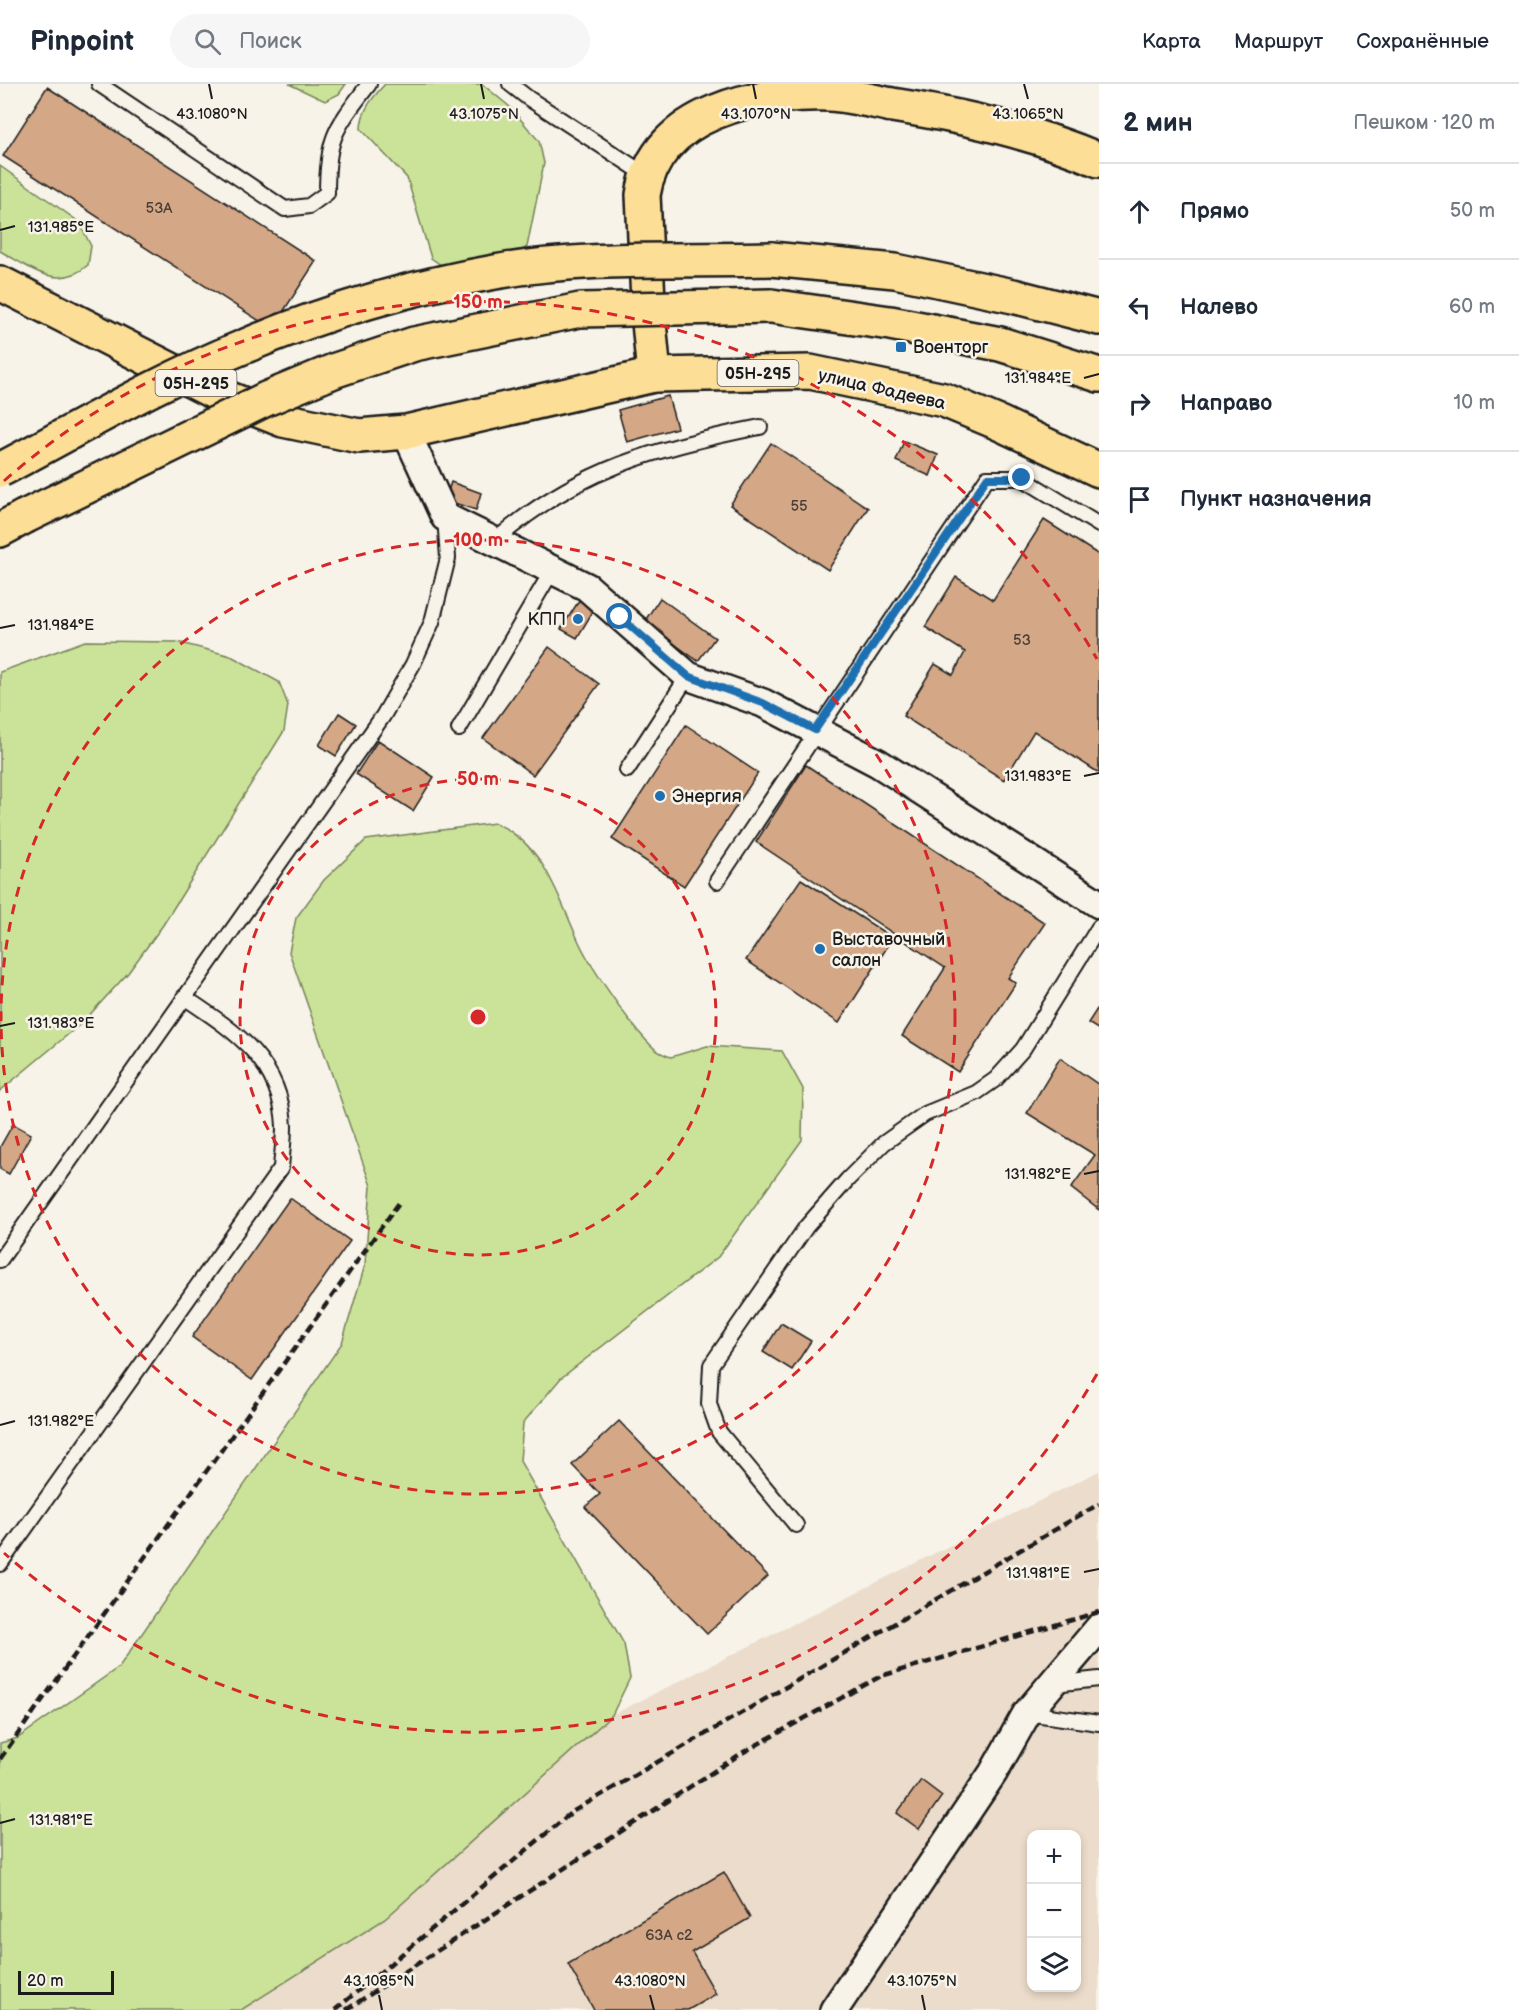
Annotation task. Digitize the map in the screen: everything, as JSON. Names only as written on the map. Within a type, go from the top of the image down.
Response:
[{"type":"main road","points":[[654,375],[646,254],[644,195],[646,175],[665,146],[684,127],[730,105],[771,98],[830,94],[941,113],[1059,143],[1099,160]]},
{"type":"main road","points":[[0,470],[134,399],[243,347],[390,295],[495,272],[574,262],[771,259],[895,271],[1013,296],[1099,318]]},
{"type":"main road","name":"05Н-295","points":[[0,283],[222,396],[283,420],[359,436],[406,432]]},
{"type":"main road","points":[[12,523],[266,399],[336,370],[414,344],[580,310],[771,306],[890,323],[1000,344],[1099,375]]},
{"type":"main road","name":"улица Фадеева","points":[[406,432],[654,375],[810,372],[944,400],[1099,470]]},
{"type":"street","points":[[406,432],[445,517],[496,540],[587,587],[688,676],[763,703],[878,763],[1099,904]]},
{"type":"street","points":[[834,2010],[993,1773],[1027,1713],[1099,1628]]},
{"type":"lane","points":[[99,84],[285,209],[309,206],[327,193],[327,161],[332,139],[369,84]]},
{"type":"lane","points":[[510,84],[646,175]]},
{"type":"lane","points":[[496,540],[526,513],[568,488],[622,462],[697,439],[760,427]]},
{"type":"lane","points":[[717,881],[815,730],[987,478],[1022,478],[1099,525]]},
{"type":"lane","points":[[0,1260],[383,716],[413,664],[432,622],[448,558],[445,517]]},
{"type":"lane","points":[[459,729],[553,569]]},
{"type":"lane","points":[[627,770],[688,676]]},
{"type":"lane","points":[[796,1525],[719,1432],[709,1404],[711,1365],[806,1227],[848,1179],[884,1143],[925,1114],[976,1093],[996,1079],[1023,1049],[1099,927]]},
{"type":"lane","points":[[0,1564],[281,1168],[284,1125],[277,1093],[260,1056],[233,1030],[183,998]]},
{"type":"lane","points":[[1052,1684],[1099,1679]]},
{"type":"lane","points":[[1027,1713],[1099,1723]]},
{"type":"shaded area","points":[[1099,1471],[1099,2010],[241,2010],[385,1919],[612,1715]]},
{"type":"green space","points":[[289,84],[346,84],[339,94],[325,101]]},
{"type":"green space","points":[[385,84],[482,84],[510,107],[539,141],[544,163],[527,247],[519,252],[441,265],[431,258],[407,178],[361,129],[365,110]]},
{"type":"green space","points":[[0,166],[79,222],[91,246],[88,265],[77,273],[54,277],[33,270],[0,251]]},
{"type":"green space","points":[[85,641],[177,642],[231,656],[279,682],[288,705],[284,731],[163,925],[128,973],[83,1022],[0,1091],[0,672]]},
{"type":"green space","points":[[495,823],[527,845],[539,859],[594,968],[625,1014],[657,1050],[671,1057],[707,1046],[782,1051],[803,1089],[802,1140],[718,1257],[561,1378],[523,1423],[520,1461],[624,1644],[630,1678],[612,1715],[385,1919],[241,2010],[0,2010],[0,1743],[18,1738],[119,1667],[342,1343],[365,1265],[371,1186],[289,952],[296,918],[324,880],[366,840]]},
{"type":"building","points":[[47,87],[316,261],[272,329],[3,156]]},
{"type":"building","points":[[668,396],[677,428],[627,442],[618,410]]},
{"type":"building","points":[[904,441],[938,455],[930,476],[896,461]]},
{"type":"building","points":[[771,443],[868,508],[828,570],[730,505]]},
{"type":"building","points":[[451,482],[481,493],[476,510],[445,500]]},
{"type":"building","points":[[1044,520],[1099,555],[1099,773],[1034,731],[1004,780],[903,716],[935,664],[953,675],[965,652],[925,627],[956,577],[993,600]]},
{"type":"building","points":[[660,598],[715,638],[698,661],[644,622]]},
{"type":"building","name":"КПП","points":[[580,599],[595,608],[577,638],[561,629]]},
{"type":"building","points":[[549,647],[599,684],[533,775],[483,738]]},
{"type":"building","points":[[339,713],[356,724],[336,756],[319,745]]},
{"type":"building","points":[[686,725],[758,773],[684,886],[612,839]]},
{"type":"building","points":[[378,740],[434,777],[413,811],[356,774]]},
{"type":"building","points":[[806,765],[1045,923],[1008,978],[1016,983],[958,1072],[902,1036],[945,968],[756,842]]},
{"type":"building","name":"Выставочный салон","points":[[801,879],[893,938],[839,1023],[746,960]]},
{"type":"building","points":[[1099,1006],[1099,1030],[1088,1023]]},
{"type":"building","points":[[1060,1058],[1099,1085],[1099,1210],[1071,1188],[1095,1155],[1027,1113]]},
{"type":"building","points":[[13,1124],[31,1134],[9,1174],[0,1169],[0,1147]]},
{"type":"building","points":[[290,1198],[350,1241],[252,1380],[192,1337]]},
{"type":"building","points":[[781,1323],[811,1341],[792,1370],[763,1352]]},
{"type":"building","points":[[619,1421],[768,1576],[707,1634],[585,1507],[600,1494],[572,1465]]},
{"type":"building","points":[[921,1780],[942,1796],[919,1829],[897,1813]]},
{"type":"building","points":[[724,1872],[750,1918],[692,1952],[716,1994],[688,2010],[594,2010],[568,1964]]},
{"type":"railway","points":[[0,1759],[401,1200]]},
{"type":"railway","points":[[335,2010],[572,1812],[1099,1504]]},
{"type":"railway","points":[[346,2010],[742,1753],[881,1676],[1099,1612]]},
{"type":"place","name":"Военторг","points":[[901,347]]},
{"type":"place","name":"КПП","points":[[578,619]]},
{"type":"place","name":"Энергия","points":[[660,796]]},
{"type":"place","name":"Выставочный салон","points":[[820,949]]},
{"type":"route","points":[[620,617],[688,676],[763,703],[815,730],[987,478],[1022,478]]}]
